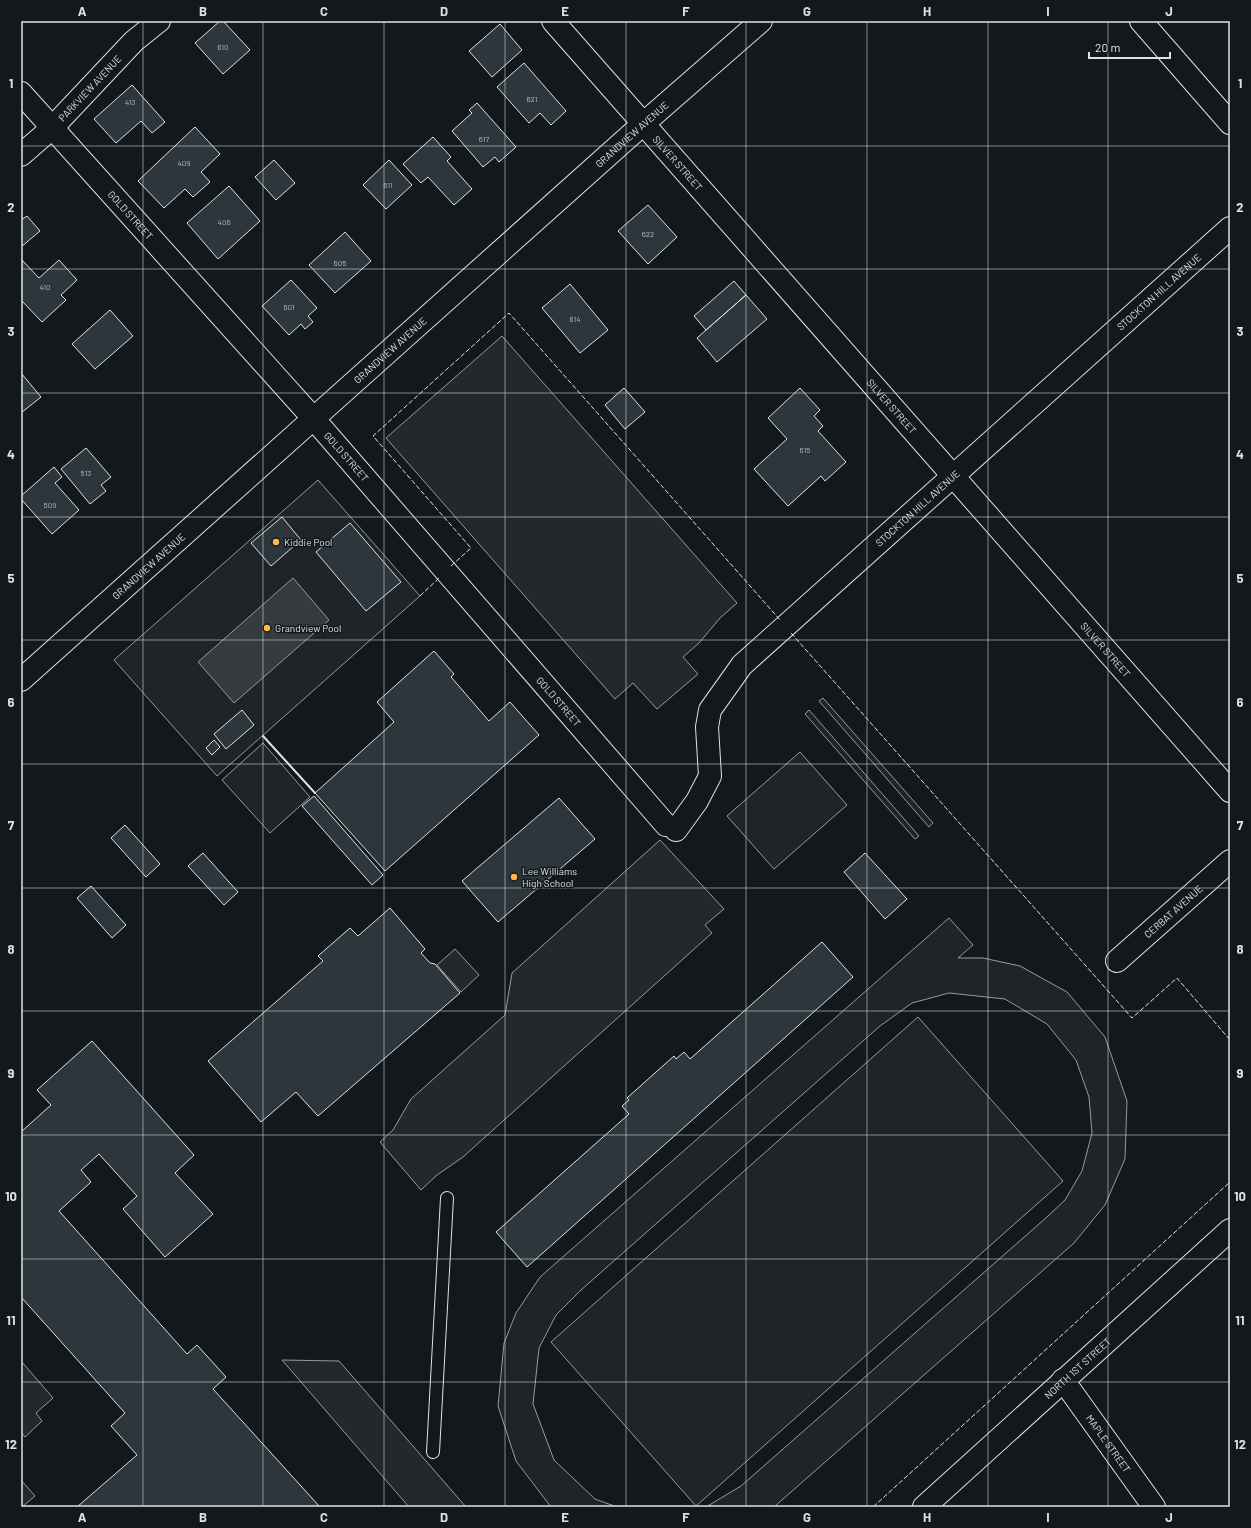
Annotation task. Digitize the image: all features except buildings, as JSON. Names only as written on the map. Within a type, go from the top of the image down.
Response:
[{"type":"street","name":"PARKVIEW AVENUE","points":[[21,156],[52,128],[134,41],[159,21]]},
{"type":"street","name":"SILVER STREET","points":[[553,21],[1230,791]]},
{"type":"street","name":"GRANDVIEW AVENUE","points":[[21,680],[643,124],[761,21]]},
{"type":"street","points":[[1141,21],[1230,122]]},
{"type":"street","name":"GOLD STREET","points":[[21,93],[313,418],[671,828]]},
{"type":"street","name":"STOCKTON HILL AVENUE","points":[[671,828],[697,800],[710,776],[707,727],[710,710],[742,665],[1230,228]]},
{"type":"street","name":"CERBAT AVENUE","points":[[1117,961],[1230,861]]},
{"type":"street","name":"NORTH 1ST STREET","points":[[924,1507],[1230,1230]]},
{"type":"street","name":"MAPLE STREET","points":[[1063,1380],[1154,1507]]},
{"type":"lane","points":[[432,1452],[447,1198]]},
{"type":"shaded area","points":[[502,336],[737,603],[720,618],[699,643],[683,657],[698,674],[657,709],[633,683],[615,699],[386,438]]},
{"type":"shaded area","name":"Grandview Pool","points":[[318,480],[420,596],[217,776],[114,660]]},
{"type":"shaded area","points":[[293,578],[329,620],[234,703],[198,662]]},
{"type":"shaded area","points":[[823,698],[933,823],[929,827],[819,701]]},
{"type":"shaded area","points":[[809,710],[919,836],[915,839],[805,714]]},
{"type":"shaded area","points":[[263,743],[310,797],[270,833],[222,780]]},
{"type":"shaded area","points":[[800,752],[847,805],[774,869],[727,816]]},
{"type":"shaded area","points":[[660,840],[724,909],[705,925],[712,933],[463,1157],[437,1175],[421,1190],[380,1142],[393,1130],[411,1099],[505,1015],[512,973]]},
{"type":"shaded area","points":[[949,918],[973,945],[958,958],[983,958],[1020,966],[1067,992],[1105,1037],[1127,1101],[1125,1159],[1105,1205],[1074,1243],[774,1507],[706,1507],[741,1486],[1047,1217],[1065,1200],[1082,1171],[1092,1133],[1089,1097],[1076,1060],[1047,1024],[1005,999],[949,993],[912,1003],[880,1026],[581,1290],[556,1315],[539,1348],[533,1404],[554,1460],[595,1499],[617,1507],[551,1507],[516,1461],[498,1406],[504,1343],[516,1313],[540,1277]]},
{"type":"shaded area","points":[[455,949],[479,975],[461,992],[437,965]]},
{"type":"shaded area","points":[[918,1017],[1063,1181],[696,1506],[551,1342]]},
{"type":"shaded area","points":[[282,1360],[339,1361],[466,1507],[409,1507]]},
{"type":"shaded area","points":[[21,1361],[53,1398],[36,1413],[42,1421],[25,1437],[21,1432]]},
{"type":"shaded area","points":[[21,1480],[35,1496],[22,1507],[21,1507]]},
{"type":"fence","points":[[451,566],[471,548],[373,436],[509,313],[781,621]]},
{"type":"fence","points":[[420,596],[440,577]]},
{"type":"fence","points":[[791,633],[1132,1018],[1177,978],[1230,1040]]},
{"type":"fence","points":[[873,1507],[1230,1182]]},
{"type":"wall","points":[[263,736],[315,793]]},
{"type":"place","name":"Kiddie Pool","points":[[276,542]]},
{"type":"place","name":"Grandview Pool","points":[[267,628]]},
{"type":"place","name":"Lee Williams High School","points":[[514,877]]}]
